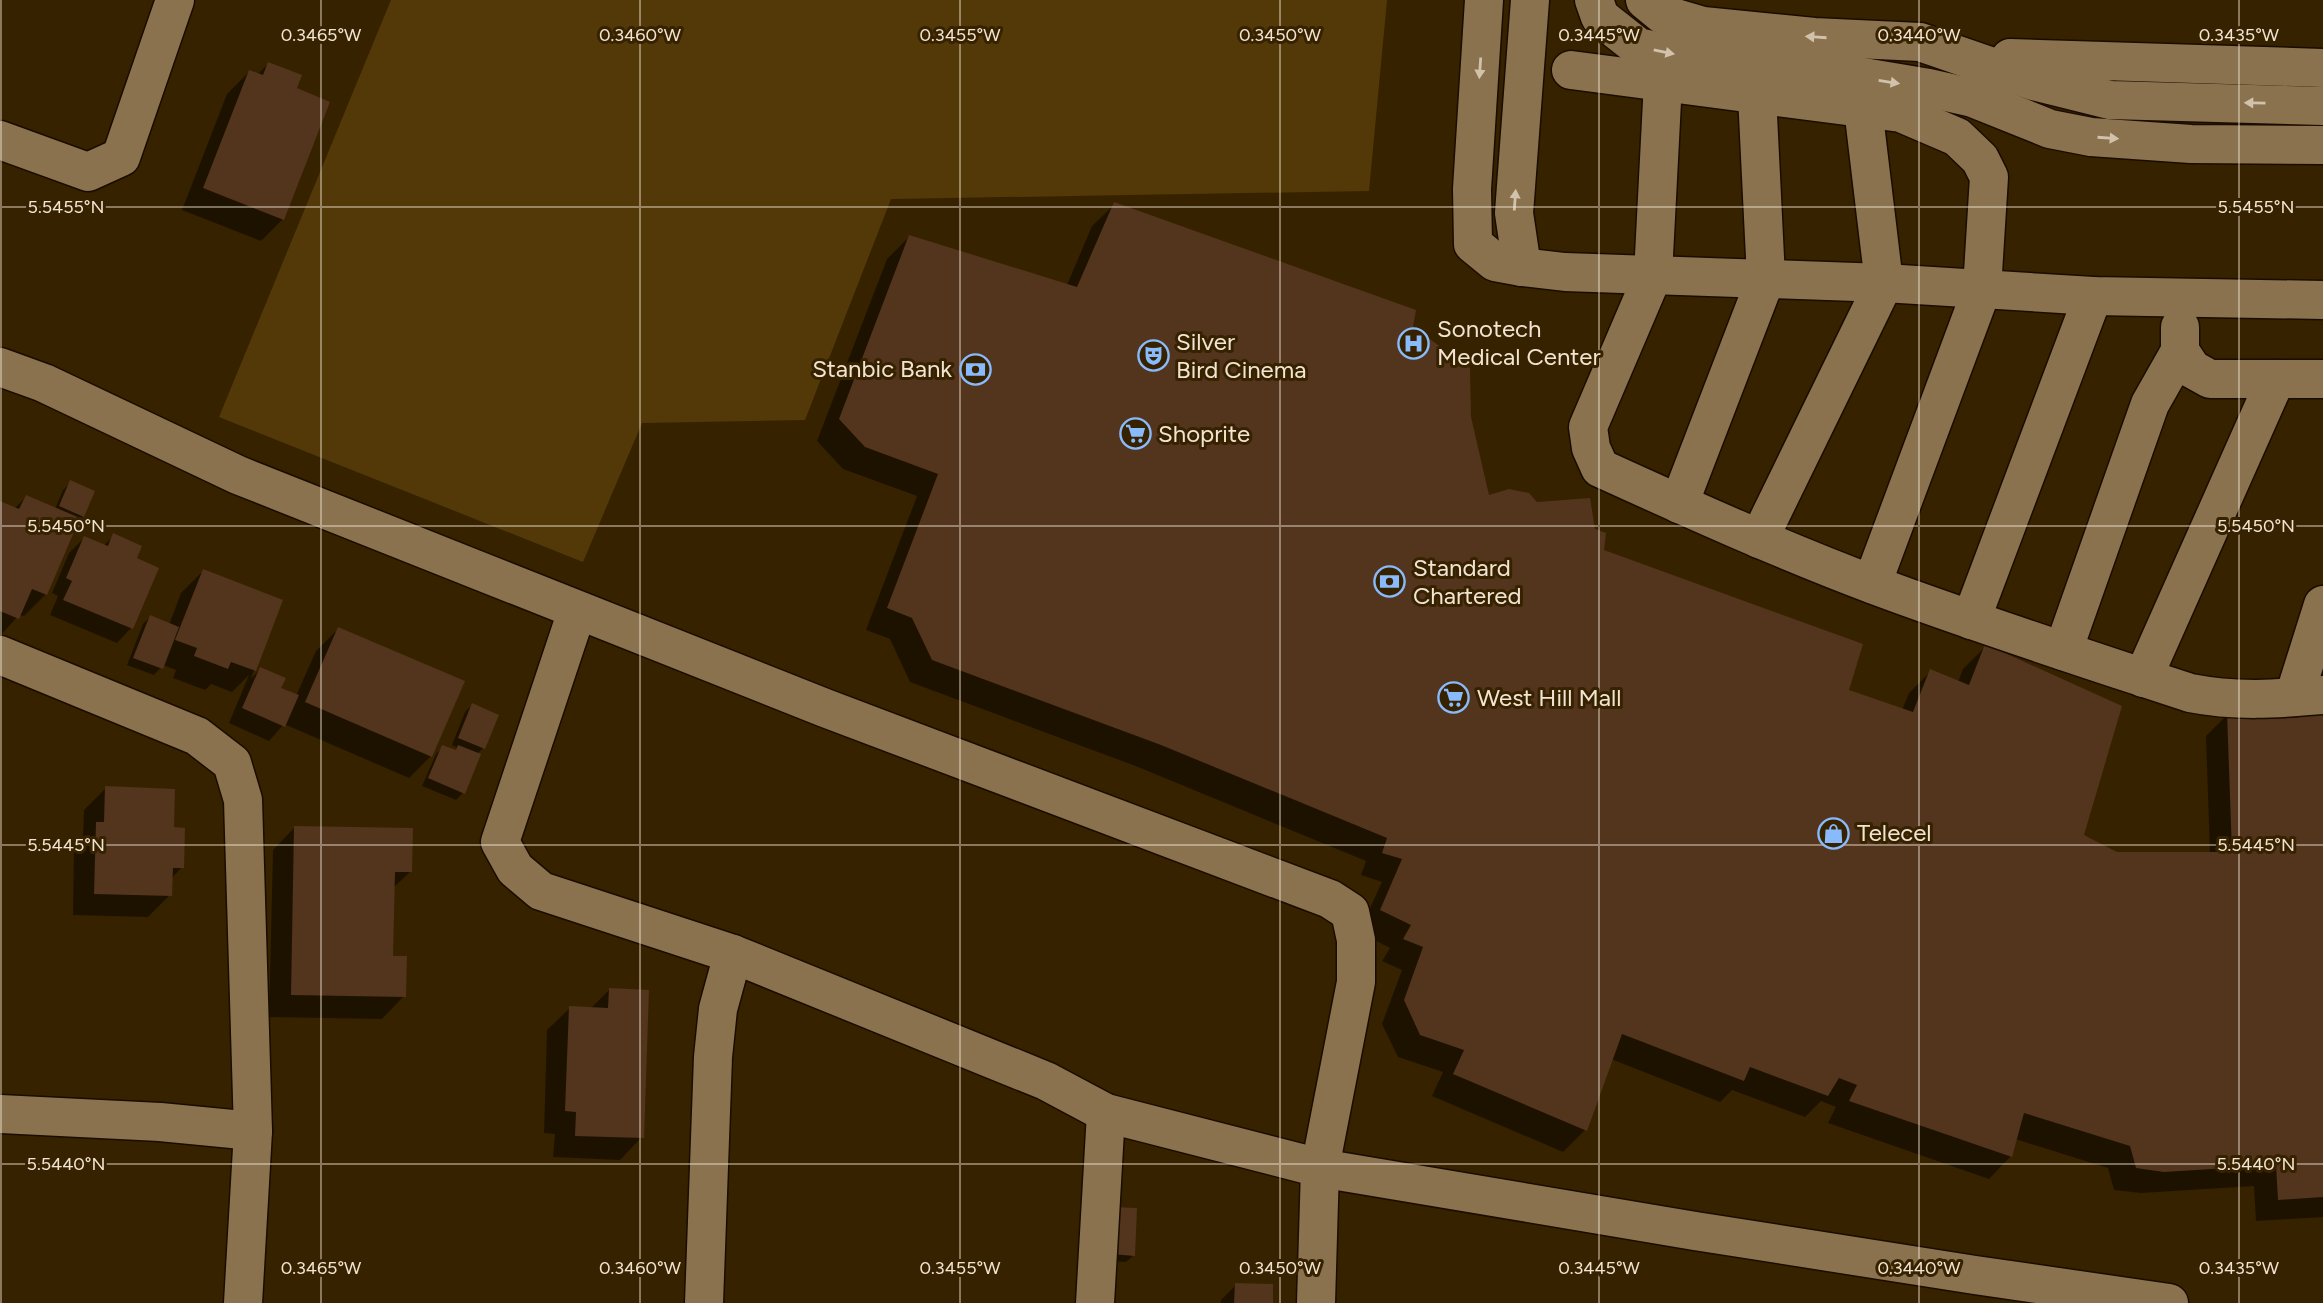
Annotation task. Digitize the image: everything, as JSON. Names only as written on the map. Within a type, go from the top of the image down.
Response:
[{"type":"street","points":[[0,140],[88,172],[121,157],[175,0]]},
{"type":"street","points":[[1484,0],[1472,189],[1473,244],[1495,262],[1565,272],[1884,283],[2093,296],[2323,300]]},
{"type":"street","points":[[1522,267],[1514,213],[1530,0]]},
{"type":"street","points":[[1594,0],[1600,17],[1638,47],[1710,62],[1839,74],[1929,88],[1973,98],[2050,129],[2091,137],[2191,144],[2323,145]]},
{"type":"street","points":[[1645,0],[1662,14],[1703,26],[1814,37],[1920,42],[2033,81],[2110,100],[2323,106]]},
{"type":"street","points":[[1957,55],[2323,68]]},
{"type":"street","points":[[1571,70],[1901,113],[1957,137],[1980,159],[1989,177],[1982,289],[1872,584]]},
{"type":"street","points":[[1663,82],[1653,275],[1588,427],[1591,448],[1600,468],[1679,504],[1872,584],[2143,678],[2190,693],[2221,699],[2309,696],[2323,605]]},
{"type":"street","points":[[1679,504],[1766,278],[1757,94]]},
{"type":"street","points":[[1759,538],[1884,283],[1863,108]]},
{"type":"street","points":[[1971,620],[2093,296]]},
{"type":"street","points":[[2063,651],[2150,404],[2180,351],[2180,297]]},
{"type":"street","points":[[2180,351],[2193,369],[2210,379],[2323,379]]},
{"type":"street","points":[[0,367],[44,383],[238,475],[825,708],[1330,899],[1350,912],[1356,940],[1356,982],[1320,1168],[1316,1303]]},
{"type":"street","points":[[2143,678],[2276,379]]},
{"type":"street","points":[[577,611],[500,842],[514,869],[541,891],[733,954],[1046,1082],[1106,1113],[1320,1168],[1615,1218],[1975,1289],[2169,1303]]},
{"type":"street","points":[[0,655],[197,736],[232,763],[243,800],[253,1130],[243,1303]]},
{"type":"street","points":[[704,1303],[713,1056],[718,1009],[733,954]]},
{"type":"street","points":[[1095,1303],[1106,1113]]},
{"type":"street","points":[[0,1114],[160,1122],[253,1130]]},
{"type":"shaded area","points":[[391,0],[1387,0],[1369,191],[891,199],[805,420],[642,423],[583,562],[219,417]]},
{"type":"building","points":[[268,62],[302,75],[297,88],[330,102],[284,220],[203,188],[249,70],[263,75]]},
{"type":"building","name":"West Hill Mall","points":[[1114,202],[1416,310],[1413,327],[1470,368],[1471,417],[1489,495],[1509,489],[1529,493],[1537,502],[1590,498],[1595,529],[1606,533],[1604,550],[1863,644],[1849,690],[1913,712],[1930,669],[1969,685],[1985,644],[2122,706],[2084,835],[2117,852],[2232,852],[2227,712],[2323,710],[2323,1197],[2278,1200],[2276,1165],[2164,1172],[2136,1168],[2130,1146],[2024,1113],[2012,1157],[1849,1101],[1857,1085],[1839,1078],[1828,1096],[1750,1067],[1744,1081],[1622,1034],[1587,1131],[1453,1074],[1464,1050],[1420,1035],[1404,1000],[1423,947],[1403,939],[1411,925],[1380,910],[1402,859],[1382,853],[1387,838],[1161,745],[932,660],[912,618],[887,608],[938,474],[865,447],[839,419],[909,235],[1077,287]]},
{"type":"building","points":[[70,480],[95,491],[84,517],[59,506]]},
{"type":"building","points":[[26,495],[80,518],[47,595],[32,589],[19,619],[0,611],[0,501],[19,509]]},
{"type":"building","points":[[113,533],[142,546],[137,558],[159,568],[133,629],[63,600],[72,581],[66,578],[84,536],[108,546]]},
{"type":"building","points":[[203,569],[283,600],[256,671],[231,662],[228,669],[194,656],[197,648],[175,640]]},
{"type":"building","points":[[150,615],[179,627],[163,669],[133,658]]},
{"type":"building","points":[[338,627],[465,681],[432,757],[305,702]]},
{"type":"building","points":[[260,667],[286,678],[281,688],[299,695],[285,727],[242,708]]},
{"type":"building","points":[[472,703],[499,715],[485,749],[458,738]]},
{"type":"building","points":[[442,745],[456,750],[458,745],[481,754],[465,794],[428,778]]},
{"type":"building","points":[[105,786],[175,789],[174,827],[185,828],[184,868],[173,868],[172,896],[94,894],[96,822],[104,822]]},
{"type":"building","points":[[294,826],[413,828],[412,872],[395,872],[393,956],[407,956],[406,997],[291,995]]},
{"type":"building","points":[[609,988],[649,990],[644,1138],[575,1136],[576,1112],[565,1111],[569,1006],[608,1008]]},
{"type":"building","points":[[1112,1207],[1137,1208],[1135,1256],[1110,1254]]},
{"type":"building","points":[[1235,1283],[1273,1284],[1273,1303],[1234,1303]]},
{"type":"place","name":"Sonotech Medical Center","points":[[1414,343]]},
{"type":"place","name":"Silver Bird Cinema","points":[[1153,356]]},
{"type":"place","name":"Stanbic Bank","points":[[975,369]]},
{"type":"place","name":"Shoprite","points":[[1135,434]]},
{"type":"place","name":"Standard Chartered","points":[[1390,582]]},
{"type":"place","name":"West Hill Mall","points":[[1454,698]]},
{"type":"place","name":"Telecel","points":[[1834,833]]}]
